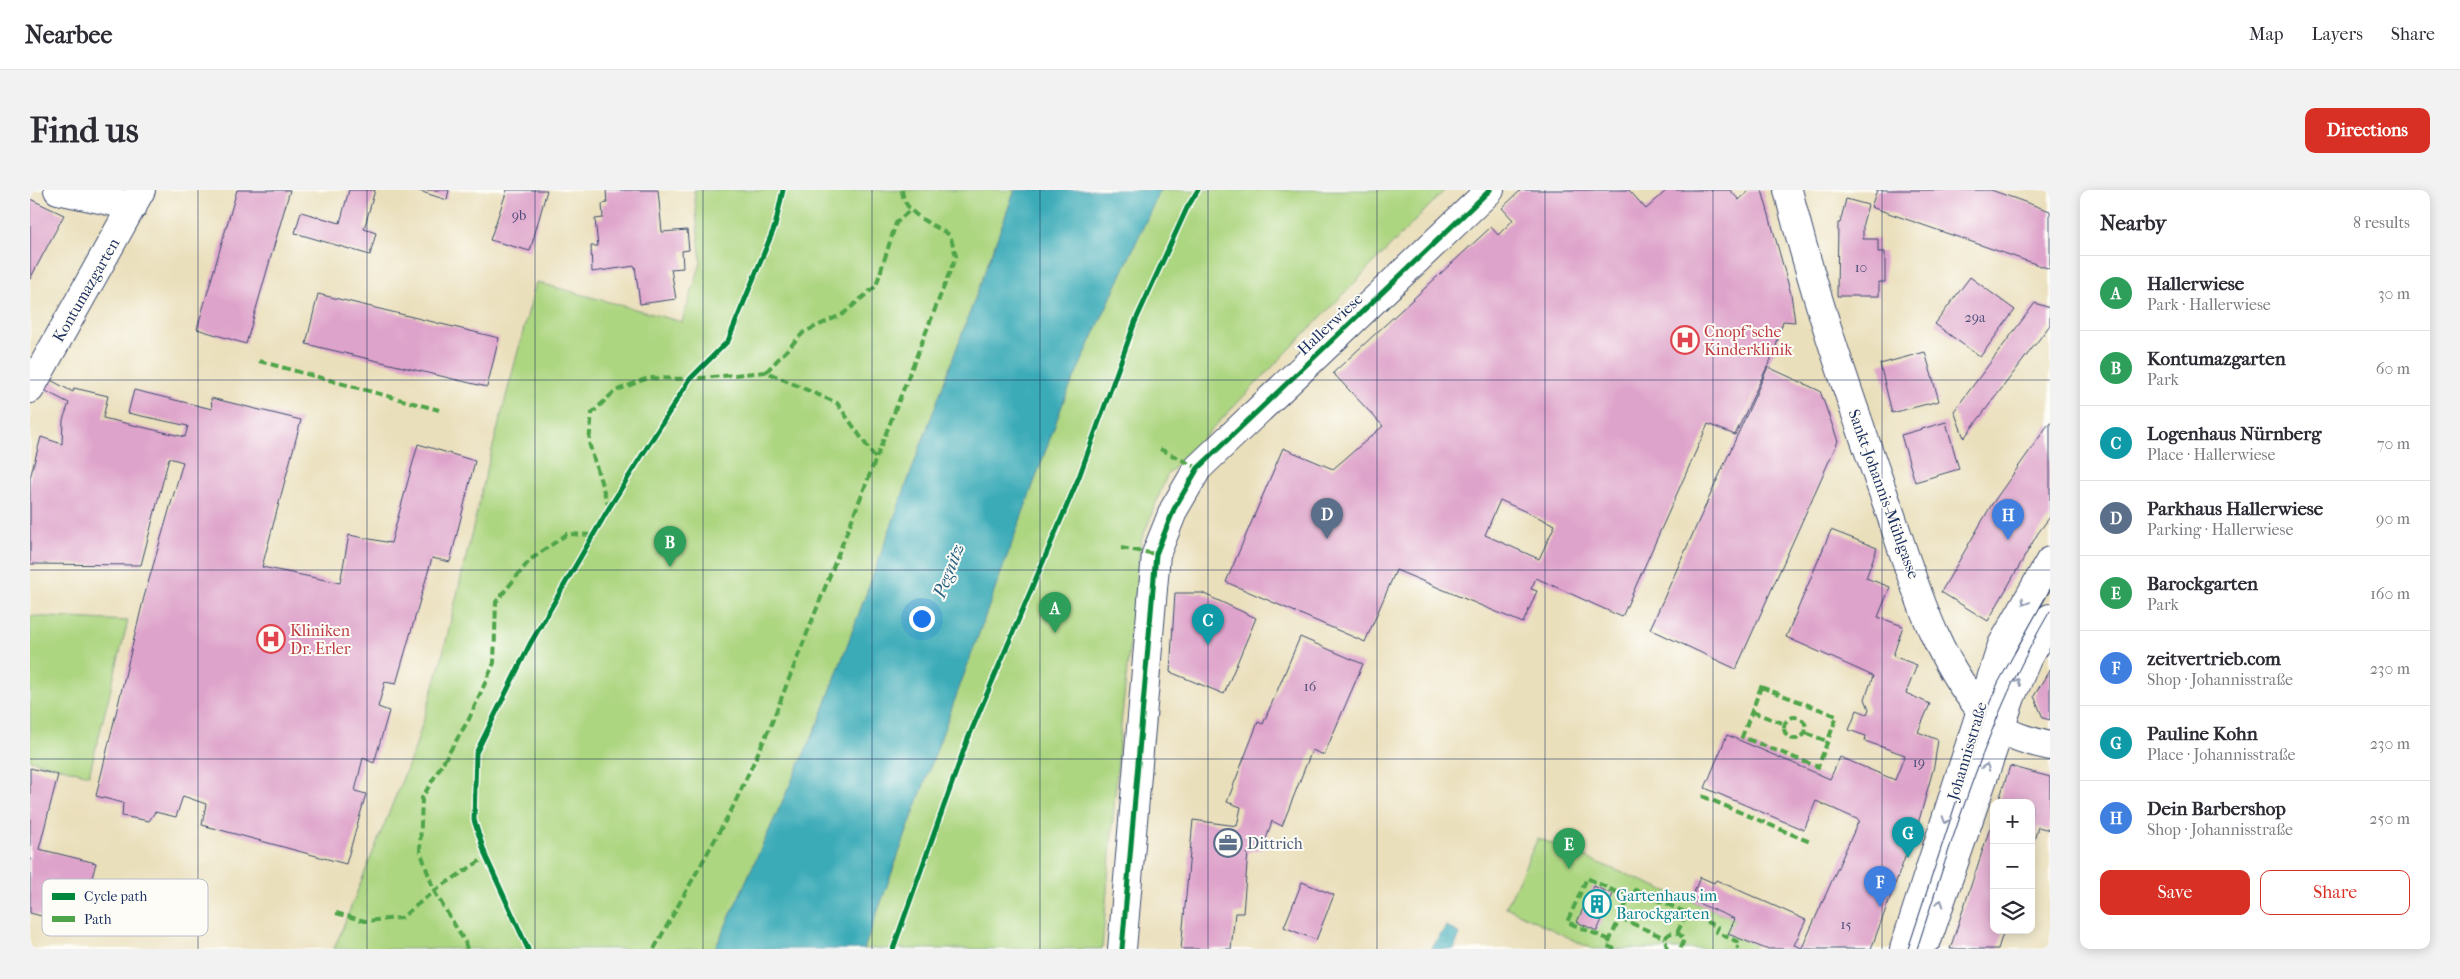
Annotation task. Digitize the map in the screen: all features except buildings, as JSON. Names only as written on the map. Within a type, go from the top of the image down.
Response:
[{"type":"street","points":[[58,190],[137,198]]},
{"type":"street","name":"Hallerwiese","points":[[1122,949],[1156,554],[1174,508],[1198,468],[1490,190]]},
{"type":"street","name":"Sankt-Johannis-Mühlgasse","points":[[1788,190],[1800,240],[1850,400],[1929,620],[1950,663],[1989,719],[2000,728],[2017,737],[2050,746]]},
{"type":"street","name":"Kontumazgarten","points":[[30,389],[137,198]]},
{"type":"street","name":"Johannisstraße","points":[[1904,949],[1980,708],[2005,638],[2050,561]]},
{"type":"street","name":"Johannisstraße","points":[[1924,949],[2000,728],[2023,668],[2050,618]]},
{"type":"green space","points":[[694,190],[1015,190],[820,719],[715,949],[334,949],[415,748],[441,662],[486,473],[536,282],[682,322],[701,263]]},
{"type":"green space","points":[[1160,190],[1445,190],[1167,475],[1141,541],[1121,724],[1102,949],[864,949],[1064,400]]},
{"type":"green space","points":[[30,616],[128,621],[89,775],[30,760]]},
{"type":"green space","points":[[1538,838],[1735,919],[1729,934],[1756,944],[1753,949],[1592,949],[1506,907]]},
{"type":"water","name":"Pegnitz","points":[[1015,190],[1160,190],[1064,400],[864,949],[715,949],[820,719]]},
{"type":"water","points":[[1446,926],[1460,934],[1454,949],[1431,949]]},
{"type":"tram line","points":[[1908,949],[1985,714],[1998,683],[2050,589]]},
{"type":"tram line","points":[[1917,949],[1959,819],[1991,733],[2028,651],[2050,611]]},
{"type":"marked path","points":[[654,949],[733,807],[770,727],[956,256],[950,235],[913,212],[904,199],[902,190]]},
{"type":"marked path","points":[[766,372],[804,332],[843,314],[876,286],[896,223],[909,211]]},
{"type":"marked path","points":[[259,361],[439,410]]},
{"type":"marked path","points":[[609,508],[589,443],[592,413],[615,391],[648,378],[690,379],[766,372],[837,403],[876,459]]},
{"type":"marked path","points":[[1160,449],[1198,468]]},
{"type":"marked path","points":[[467,949],[465,942],[434,891],[420,850],[422,798],[469,719],[494,663],[496,602],[530,560],[567,534],[593,535]]},
{"type":"marked path","points":[[1121,548],[1156,554]]},
{"type":"marked path","points":[[1761,687],[1837,716],[1818,767],[1742,737],[1761,687]]},
{"type":"marked path","points":[[1752,712],[1785,724]]},
{"type":"marked path","points":[[1795,717],[1803,720],[1806,728],[1803,736],[1795,739],[1787,736],[1784,728],[1787,720],[1795,717]]},
{"type":"marked path","points":[[1806,733],[1827,741]]},
{"type":"marked path","points":[[1702,796],[1810,842]]},
{"type":"marked path","points":[[336,913],[365,921],[401,918],[434,891],[486,857]]},
{"type":"marked path","points":[[1610,940],[1567,922],[1587,878],[1629,898]]},
{"type":"marked path","points":[[1615,949],[1607,946],[1633,889],[1687,913],[1677,933]]},
{"type":"marked path","points":[[1695,917],[1718,927],[1716,932],[1740,943],[1737,949]]},
{"type":"marked path","points":[[1620,918],[1665,938]]},
{"type":"marked path","points":[[1667,949],[1665,938],[1673,933],[1678,933],[1684,940],[1680,949]]},
{"type":"cycle path","points":[[528,949],[486,857],[474,820],[476,753],[530,644],[609,508],[690,379],[728,341],[775,226],[783,190]]},
{"type":"cycle path","points":[[893,949],[967,741],[1079,477],[1135,322],[1187,208],[1198,190]]},
{"type":"cycle path","points":[[1122,949],[1156,554],[1174,509],[1198,468],[1490,190]]},
{"type":"place","name":"Cnopf'sche Kinderklinik","points":[[1685,340]]},
{"type":"place","name":"Parkhaus Hallerwiese","points":[[1327,539]]},
{"type":"place","name":"Dein Barbershop","points":[[2008,540]]},
{"type":"place","name":"Kontumazgarten","points":[[670,567]]},
{"type":"place","name":"Hallerwiese","points":[[1055,633]]},
{"type":"place","name":"Kliniken Dr. Erler","points":[[271,639]]},
{"type":"place","name":"Logenhaus Nürnberg","points":[[1208,645]]},
{"type":"place","name":"Dittrich","points":[[1228,843]]},
{"type":"place","name":"Pauline Kohn","points":[[1908,858]]},
{"type":"place","name":"Barockgarten","points":[[1569,869]]},
{"type":"place","name":"Gartenhaus im Barockgarten","points":[[1597,904]]},
{"type":"place","name":"zeitvertrieb.com","points":[[1880,907]]}]
